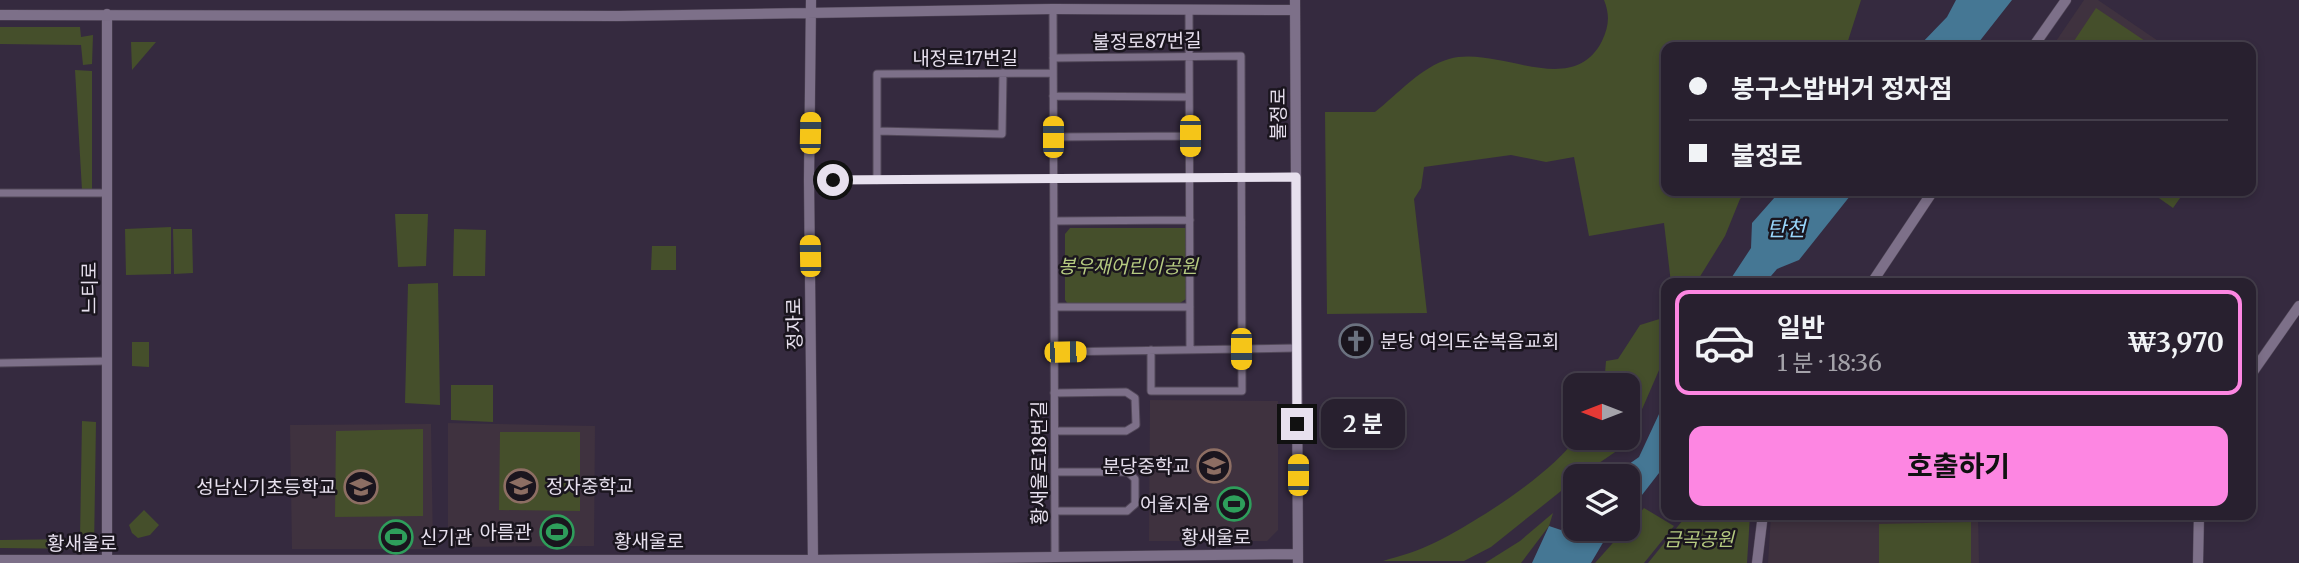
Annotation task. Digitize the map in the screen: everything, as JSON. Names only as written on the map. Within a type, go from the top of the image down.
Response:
[{"type":"street","name":"정자로","points":[[811,0],[809,180],[813,561]]},
{"type":"street","points":[[2037,42],[2066,0]]},
{"type":"street","points":[[0,15],[618,16],[1053,9],[1189,11],[1295,5]]},
{"type":"street","name":"불정로","points":[[1295,5],[1298,559]]},
{"type":"street","points":[[1053,9],[1054,221],[1190,220]]},
{"type":"street","points":[[1189,11],[1190,350]]},
{"type":"street","name":"느티로","points":[[107,14],[107,561]]},
{"type":"street","name":"불정로87번길","points":[[1053,58],[1241,56],[1241,177]]},
{"type":"street","points":[[877,180],[877,131],[1002,134],[1003,73]]},
{"type":"street","name":"내정로17번길","points":[[877,131],[877,74],[1053,73]]},
{"type":"street","points":[[1053,96],[1189,97]]},
{"type":"street","points":[[1053,137],[1190,136]]},
{"type":"street","points":[[1151,350],[1151,391],[1242,391],[1241,177]]},
{"type":"street","points":[[809,180],[1296,177]]},
{"type":"street","points":[[0,193],[107,193]]},
{"type":"street","points":[[1875,278],[1930,196]]},
{"type":"street","name":"황새울로18번길","points":[[1054,221],[1055,556]]},
{"type":"street","points":[[2256,367],[2299,306]]},
{"type":"street","points":[[1054,307],[1190,307]]},
{"type":"street","points":[[1054,352],[1297,348]]},
{"type":"street","points":[[0,363],[107,361]]},
{"type":"street","points":[[1054,393],[1126,392],[1135,398],[1136,425],[1126,431],[1055,431]]},
{"type":"street","points":[[1055,472],[1128,472],[1135,479],[1135,504],[1127,511],[1055,511]]},
{"type":"street","points":[[1757,563],[1762,520]]},
{"type":"street","points":[[2198,563],[2199,520]]},
{"type":"street","name":"황새울로","points":[[0,560],[813,561],[1055,556],[1298,559]]},
{"type":"shaded area","points":[[2084,0],[2098,0],[2160,42],[2055,42]]},
{"type":"shaded area","name":"분당중학교","points":[[1150,400],[1278,401],[1278,530],[1267,541],[1149,541]]},
{"type":"shaded area","name":"정자중학교","points":[[448,423],[595,426],[594,546],[448,547]]},
{"type":"shaded area","name":"성남신기초등학교","points":[[431,424],[433,549],[292,549],[290,425]]},
{"type":"shaded area","points":[[1771,520],[1978,520],[1979,563],[1768,563]]},
{"type":"green space","points":[[1604,0],[1861,0],[1848,42],[1661,42],[1661,196],[1743,196],[1725,236],[1699,278],[1670,278],[1664,223],[1589,236],[1574,157],[1546,162],[1511,155],[1424,167],[1421,188],[1414,199],[1427,313],[1327,314],[1325,112],[1375,112],[1419,75],[1449,59],[1469,57],[1533,67],[1572,67],[1589,58],[1602,41],[1608,20]]},
{"type":"green space","points":[[2096,8],[2147,42],[2073,42]]},
{"type":"green space","points":[[0,27],[80,27],[81,37],[93,35],[92,64],[83,65],[81,45],[0,44]]},
{"type":"green space","points":[[131,42],[156,42],[132,70]]},
{"type":"green space","points":[[75,70],[92,71],[92,190],[82,190]]},
{"type":"green space","points":[[2156,196],[2181,196],[2173,208]]},
{"type":"green space","points":[[395,214],[428,214],[426,266],[398,267]]},
{"type":"green space","points":[[171,227],[171,274],[126,275],[125,229]]},
{"type":"green space","name":"봉우재어린이공원","points":[[1070,228],[1190,228],[1186,299],[1180,303],[1068,304],[1065,300],[1065,234]]},
{"type":"green space","points":[[173,229],[192,229],[193,273],[174,274]]},
{"type":"green space","points":[[454,229],[486,230],[485,276],[453,276]]},
{"type":"green space","points":[[652,246],[676,246],[676,270],[651,270]]},
{"type":"green space","points":[[438,283],[440,405],[405,403],[408,284]]},
{"type":"green space","points":[[1661,319],[1661,366],[1640,414],[1640,373],[1605,373],[1606,361],[1618,359],[1640,325]]},
{"type":"green space","points":[[132,342],[149,342],[149,367],[132,366]]},
{"type":"green space","points":[[451,385],[493,385],[493,422],[451,420]]},
{"type":"green space","points":[[82,421],[96,422],[94,549],[0,548],[0,540],[80,539]]},
{"type":"green space","points":[[423,429],[423,516],[335,517],[336,431]]},
{"type":"green space","points":[[500,432],[580,432],[580,511],[499,510]]},
{"type":"green space","points":[[1618,450],[1598,464],[1563,464],[1563,490],[1491,547],[1464,561],[1383,561],[1428,546],[1450,535],[1511,497],[1565,452]]},
{"type":"green space","points":[[1644,508],[1674,526],[1644,563],[1595,563],[1615,541],[1640,541],[1640,512]]},
{"type":"green space","points":[[144,510],[159,525],[150,535],[138,538],[129,525]]},
{"type":"green space","points":[[1553,513],[1549,526],[1521,563],[1485,563],[1520,541]]},
{"type":"green space","name":"금곡공원","points":[[1683,520],[1750,520],[1747,563],[1648,563]]},
{"type":"green space","points":[[1971,522],[1971,563],[1879,563],[1879,524]]},
{"type":"water","points":[[1956,0],[2012,0],[1979,42],[1923,42],[1947,17]]},
{"type":"water","name":"탄천","points":[[1850,196],[1799,260],[1777,269],[1769,278],[1731,278],[1751,248],[1752,223],[1775,197]]},
{"type":"water","points":[[1661,410],[1661,470],[1640,498],[1640,464],[1629,464],[1639,457]]},
{"type":"water","points":[[1549,526],[1561,530],[1563,528],[1563,541],[1604,541],[1591,563],[1532,563]]},
{"type":"place","name":"분당 여의도순복음교회","points":[[1356,341]]},
{"type":"place","name":"분당중학교","points":[[1214,466]]},
{"type":"place","name":"정자중학교","points":[[521,486]]},
{"type":"place","name":"성남신기초등학교","points":[[361,487]]},
{"type":"place","name":"어울지움","points":[[1234,504]]},
{"type":"place","name":"아름관","points":[[557,532]]},
{"type":"place","name":"신기관","points":[[396,537]]},
{"type":"route","points":[[833,180],[1296,177],[1297,424]]}]
